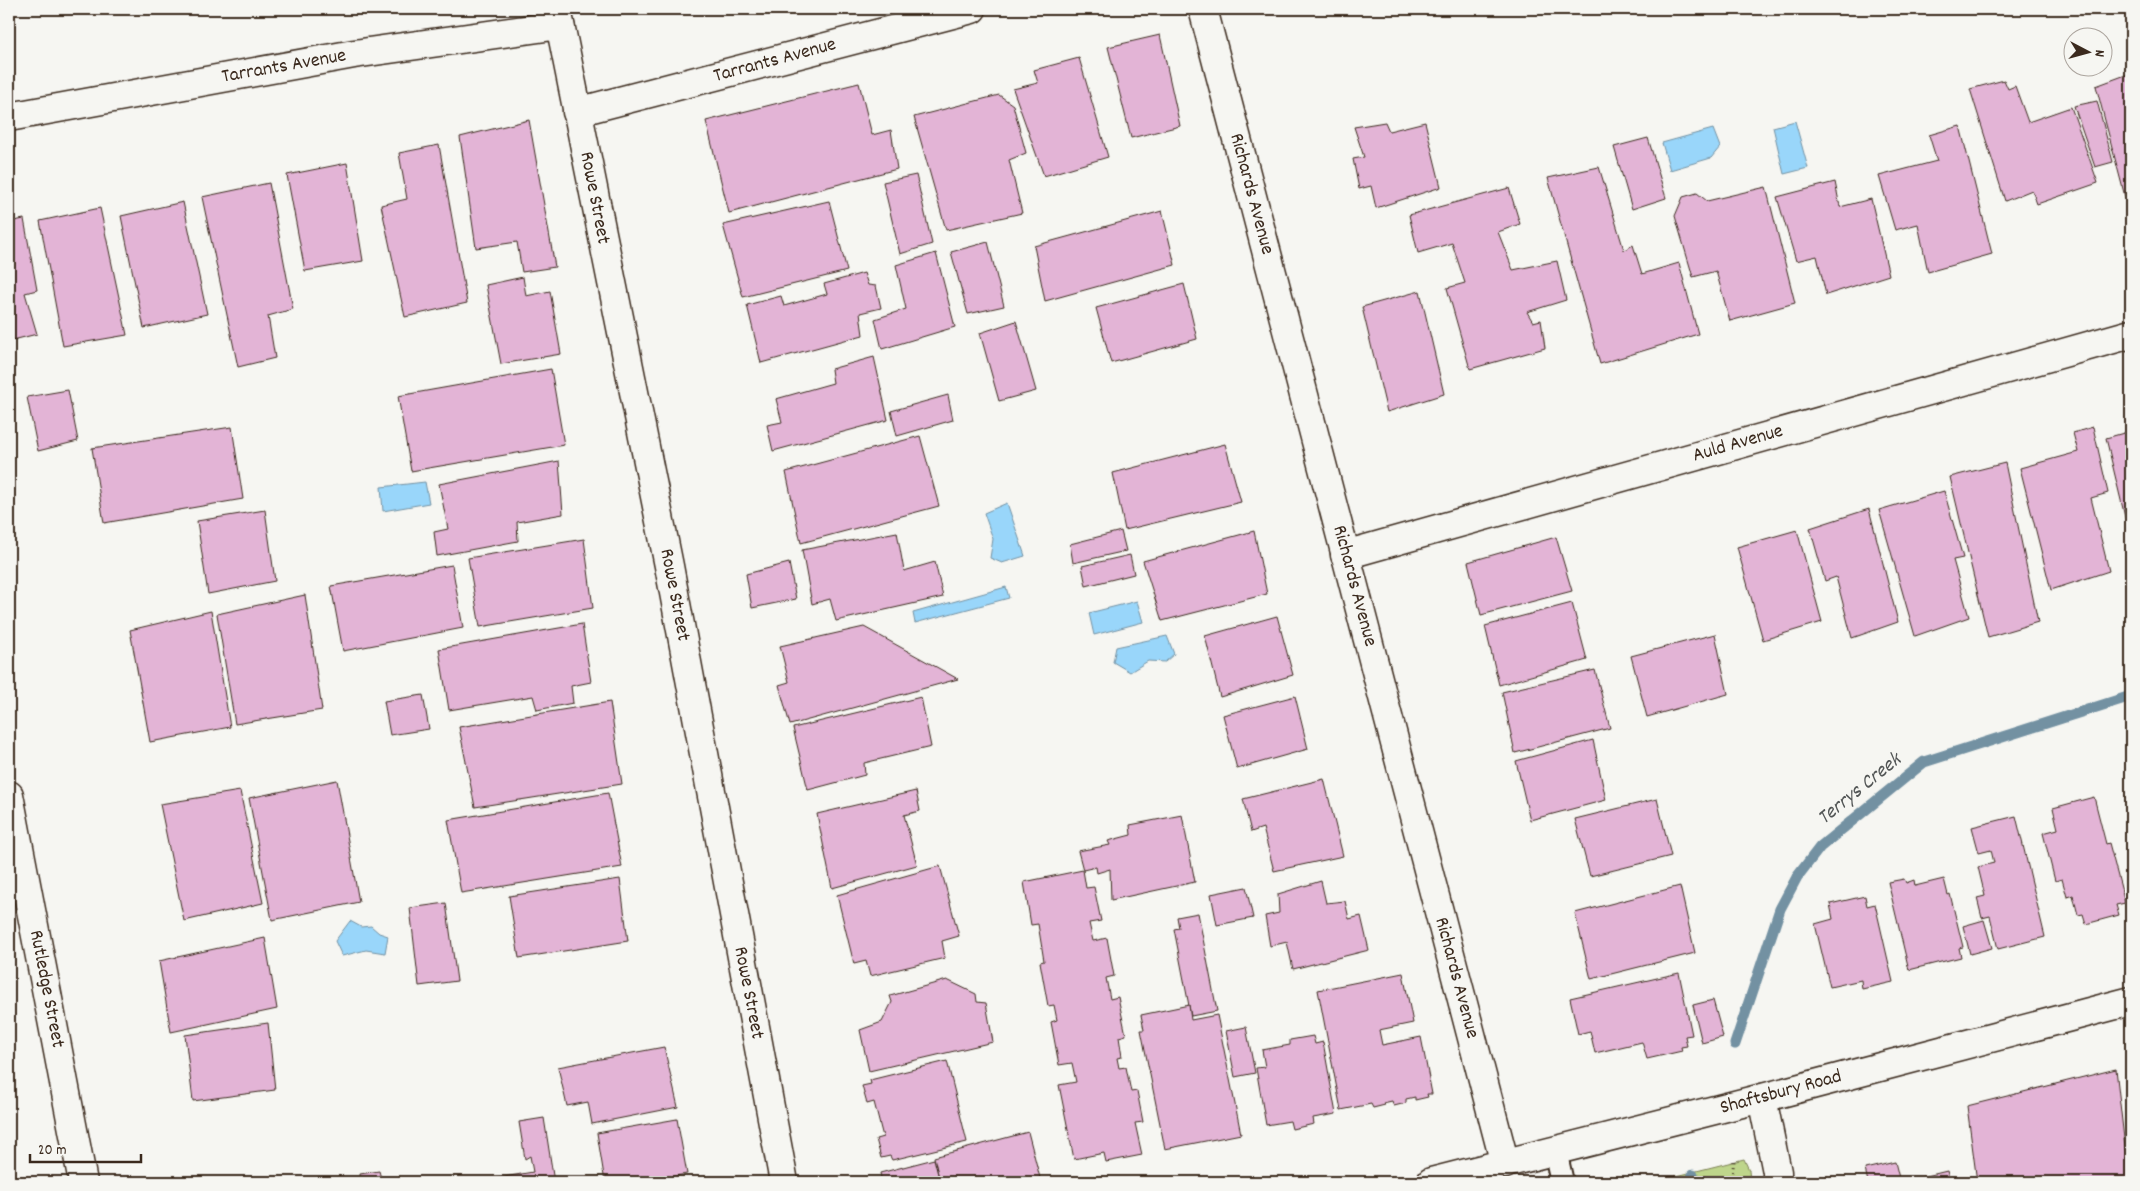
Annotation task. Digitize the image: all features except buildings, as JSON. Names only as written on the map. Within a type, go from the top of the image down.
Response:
[{"type":"street","name":"Tarrants Avenue","points":[[577,112],[972,9]]},
{"type":"street","name":"Richards Avenue","points":[[1203,9],[1505,1164]]},
{"type":"street","name":"Tarrants Avenue","points":[[9,117],[559,17]]},
{"type":"street","name":"Rowe Street","points":[[559,17],[667,556],[784,1182]]},
{"type":"street","name":"Auld Avenue","points":[[1345,555],[2131,334]]},
{"type":"street","name":"Rutledge Street","points":[[9,795],[83,1182]]},
{"type":"street","name":"Shaftsbury Road","points":[[1431,1182],[1762,1098],[2131,1001]]},
{"type":"street","points":[[1762,1098],[1777,1172],[1777,1182]]},
{"type":"lane","points":[[1555,1151],[1562,1182]]},
{"type":"path","points":[[1731,1182],[1734,1161]]},
{"type":"green space","points":[[1744,1159],[1749,1170],[1750,1182],[1660,1182],[1661,1180]]},
{"type":"water","points":[[1795,121],[1808,168],[1784,174],[1773,127]]},
{"type":"water","points":[[1713,129],[1720,147],[1711,158],[1670,170],[1662,143]]},
{"type":"water","points":[[425,482],[429,503],[383,511],[381,487]]},
{"type":"water","points":[[1007,503],[1025,556],[1002,563],[990,558],[993,539],[984,513]]},
{"type":"water","points":[[1006,587],[1009,598],[915,623],[913,613]]},
{"type":"water","points":[[1137,601],[1143,622],[1094,635],[1089,613]]},
{"type":"water","points":[[1167,636],[1174,654],[1165,662],[1148,661],[1130,672],[1113,662],[1116,647]]},
{"type":"water","points":[[350,921],[361,927],[371,926],[379,933],[388,936],[385,953],[366,950],[342,956],[335,941]]},
{"type":"waterway","name":"Terrys Creek","points":[[1735,1044],[1780,909],[1797,877],[1820,847],[1924,762],[2131,696]]},
{"type":"waterway","name":"Terrys Creek","points":[[1690,1182],[1693,1175]]}]
